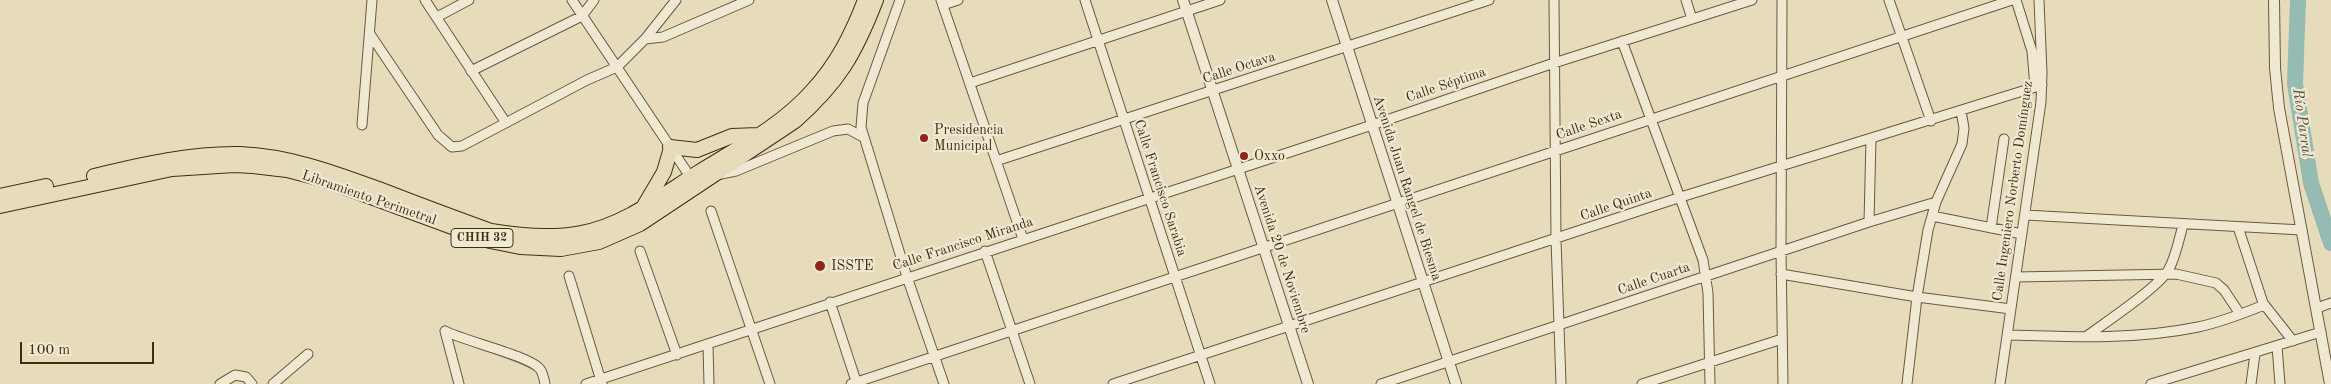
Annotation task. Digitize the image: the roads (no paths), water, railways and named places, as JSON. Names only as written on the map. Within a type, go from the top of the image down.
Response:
[{"type":"main road","name":"Libramiento Perimetral","points":[[0,206],[172,170],[234,165],[252,166],[287,170],[322,179],[490,241],[520,247],[561,249],[584,247],[640,224],[797,107],[825,77],[845,46],[865,0]]},
{"type":"main road","name":"Libramiento Perimetral","points":[[0,196],[142,165],[208,155],[240,154],[282,159],[321,169],[491,231],[516,235],[554,237],[583,233],[615,222],[694,182],[716,175],[795,121],[833,84],[853,55],[876,0]]},
{"type":"main road","points":[[643,208],[664,172],[670,147],[697,150],[732,136],[759,135]]},
{"type":"street","points":[[362,125],[370,34],[369,16],[372,0]]},
{"type":"street","points":[[425,0],[506,123]]},
{"type":"street","points":[[437,18],[469,0]]},
{"type":"street","points":[[572,0],[694,182]]},
{"type":"street","points":[[470,71],[582,16],[594,0]]},
{"type":"street","points":[[370,34],[438,135],[452,147],[462,146],[587,80],[617,68],[645,39],[676,0]]},
{"type":"street","points":[[645,39],[663,37],[749,0]]},
{"type":"street","points":[[900,0],[864,103],[860,120],[863,137],[907,276],[944,384]]},
{"type":"street","points":[[958,0],[942,2],[1022,239]]},
{"type":"street","name":"Calle Francisco Sarabia","points":[[1086,0],[1210,384]]},
{"type":"street","name":"Avenida 20 de Noviembre","points":[[1183,0],[1308,384]]},
{"type":"street","points":[[970,83],[1220,0]]},
{"type":"street","name":"Avenida Juan Rangel de Biesma","points":[[1332,0],[1456,384]]},
{"type":"street","name":"Calle Octava","points":[[996,161],[1489,0]]},
{"type":"street","points":[[1554,0],[1556,239],[1561,384]]},
{"type":"street","points":[[1686,0],[1692,18]]},
{"type":"street","name":"Calle Séptima","points":[[1150,198],[1554,63],[1752,0]]},
{"type":"street","points":[[1782,0],[1781,274],[1783,384]]},
{"type":"street","points":[[1889,0],[1931,121]]},
{"type":"street","points":[[2014,0],[2032,51],[2038,86]]},
{"type":"street","name":"Calle Sexta","points":[[855,383],[2014,0]]},
{"type":"street","name":"Calle Ingeniero Norberto Domínguez","points":[[2000,384],[2036,143],[2039,0]]},
{"type":"street","points":[[2274,0],[2276,90],[2330,384]]},
{"type":"street","points":[[1622,41],[1681,197],[1706,276],[1710,384]]},
{"type":"street","name":"Calle Quinta","points":[[1113,384],[1681,197],[1931,121],[2038,86]]},
{"type":"street","points":[[1907,384],[1917,297],[1932,216],[1936,202],[1962,144],[1964,128],[1961,111]]},
{"type":"street","points":[[716,175],[736,171],[833,131],[848,130],[863,137]]},
{"type":"street","points":[[1991,228],[2004,138]]},
{"type":"street","points":[[1869,222],[1871,139]]},
{"type":"street","name":"Calle Francisco Miranda","points":[[586,384],[602,382],[907,276],[1150,198]]},
{"type":"street","name":"Calle Cuarta","points":[[1381,384],[1869,222],[1936,202]]},
{"type":"street","points":[[711,211],[770,384]]},
{"type":"street","points":[[2025,215],[2302,230]]},
{"type":"street","points":[[1932,216],[2022,234]]},
{"type":"street","points":[[2087,336],[2165,275],[2171,264],[2183,224]]},
{"type":"street","points":[[2238,227],[2264,305],[2293,341]]},
{"type":"street","points":[[640,251],[677,356]]},
{"type":"street","points":[[985,251],[1030,384]]},
{"type":"street","points":[[1781,274],[1917,297],[2011,309]]},
{"type":"street","points":[[2016,277],[2176,274],[2216,283],[2224,290],[2240,314]]},
{"type":"street","points":[[570,276],[602,382]]},
{"type":"street","points":[[830,302],[855,383]]},
{"type":"street","points":[[2317,308],[2331,303]]},
{"type":"street","points":[[2007,335],[2087,336],[2138,335],[2168,332],[2199,327],[2264,305]]},
{"type":"street","points":[[459,384],[444,331],[461,339],[516,356],[534,364],[540,369],[545,384]]},
{"type":"street","points":[[2151,384],[2186,379],[2321,332]]},
{"type":"street","points":[[1642,384],[1782,339]]},
{"type":"street","points":[[708,345],[709,384]]},
{"type":"street","points":[[2277,346],[2280,384]]},
{"type":"street","points":[[273,384],[308,354]]},
{"type":"street","points":[[2251,384],[2255,354]]},
{"type":"street","points":[[223,382],[235,374],[246,377],[252,384]]},
{"type":"waterway","name":"Río Parral","points":[[2298,0],[2295,84],[2311,183],[2331,243]]},
{"type":"place","name":"Presidencia Municipal","points":[[924,138]]},
{"type":"place","name":"Oxxo","points":[[1244,156]]},
{"type":"place","name":"ISSTE","points":[[820,266]]}]
